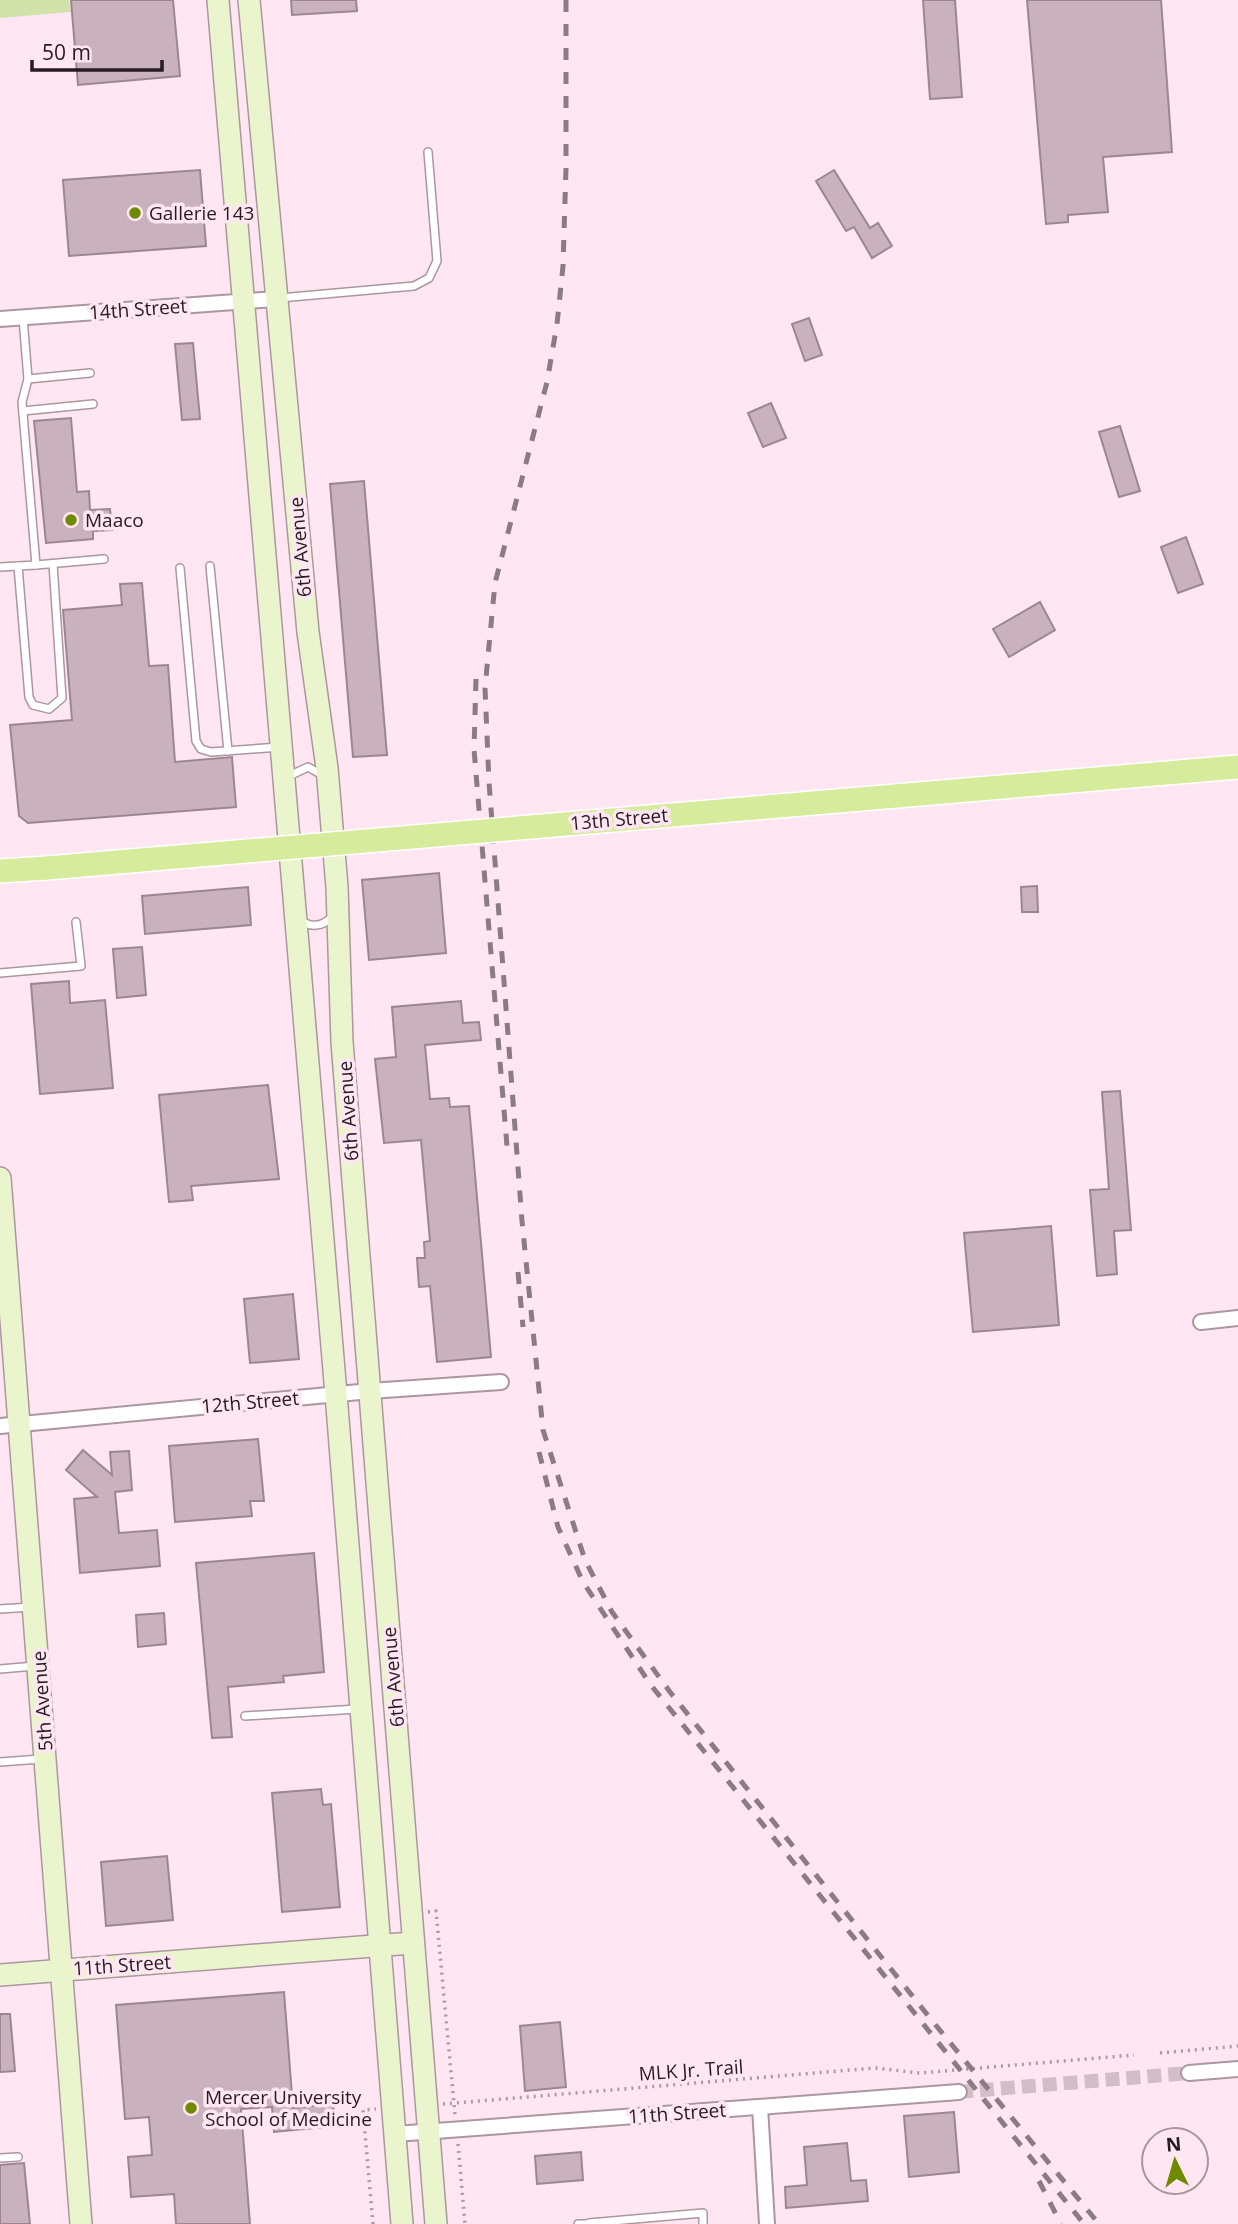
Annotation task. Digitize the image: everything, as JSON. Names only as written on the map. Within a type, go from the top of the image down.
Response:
[{"type":"main road","name":"13th Street","points":[[0,872],[1238,767]]},
{"type":"street","name":"6th Avenue","points":[[218,0],[336,1394],[402,2224]]},
{"type":"street","name":"6th Avenue","points":[[249,0],[313,683],[328,778],[338,912],[342,1042],[436,2224]]},
{"type":"street","name":"14th Street","points":[[0,319],[276,299]]},
{"type":"street","name":"5th Avenue","points":[[0,1178],[10,1425],[34,1606],[81,2224]]},
{"type":"street","points":[[1201,1322],[1238,1318]]},
{"type":"street","name":"12th Street","points":[[10,1425],[370,1391],[501,1382]]},
{"type":"street","name":"11th Street","points":[[0,1975],[412,1943]]},
{"type":"street","points":[[1189,2073],[1238,2069]]},
{"type":"street","name":"11th Street","points":[[395,2134],[959,2092]]},
{"type":"street","points":[[760,2107],[767,2224]]},
{"type":"lane","points":[[276,299],[414,286],[429,278],[437,261],[428,152]]},
{"type":"lane","points":[[23,317],[28,379],[23,411],[36,565]]},
{"type":"lane","points":[[28,379],[90,373]]},
{"type":"lane","points":[[23,411],[93,404]]},
{"type":"lane","points":[[0,567],[104,559]]},
{"type":"lane","points":[[18,566],[29,697],[33,705],[49,709],[62,698],[53,564]]},
{"type":"lane","points":[[210,566],[228,751]]},
{"type":"lane","points":[[180,569],[196,741],[201,748],[211,752],[281,747]]},
{"type":"lane","points":[[284,783],[292,773],[308,767],[328,778]]},
{"type":"lane","points":[[296,913],[302,922],[312,926],[328,920],[338,912]]},
{"type":"lane","points":[[0,973],[81,966],[76,922]]},
{"type":"lane","points":[[0,1609],[34,1606]]},
{"type":"lane","points":[[0,1670],[39,1666]]},
{"type":"lane","points":[[245,1716],[361,1709]]},
{"type":"lane","points":[[0,1762],[46,1759]]},
{"type":"lane","points":[[0,2158],[18,2157]]},
{"type":"lane","points":[[578,2224],[703,2213],[704,2224]]},
{"type":"path","points":[[411,1914],[436,1911],[465,2224]]},
{"type":"path","points":[[1160,2053],[1238,2046]]},
{"type":"path","name":"MLK Jr. Trail","points":[[426,2105],[875,2068],[920,2073],[1134,2055]]},
{"type":"path","points":[[373,2224],[363,2110],[392,2108]]},
{"type":"green space","points":[[0,0],[69,0],[71,12],[0,18]]},
{"type":"building","points":[[71,0],[173,0],[180,76],[78,85]]},
{"type":"building","points":[[291,0],[356,0],[357,11],[292,15]]},
{"type":"building","points":[[923,0],[955,0],[962,97],[930,99]]},
{"type":"building","points":[[1027,0],[1161,0],[1172,152],[1103,157],[1108,212],[1068,215],[1068,222],[1046,224]]},
{"type":"building","name":"Gallerie 143","points":[[200,170],[206,246],[69,256],[63,180]]},
{"type":"building","points":[[834,170],[870,228],[878,223],[892,246],[872,258],[854,227],[846,231],[816,181]]},
{"type":"building","points":[[809,318],[822,355],[805,361],[792,324]]},
{"type":"building","points":[[193,343],[200,419],[182,420],[175,344]]},
{"type":"building","points":[[771,403],[786,438],[763,447],[748,413]]},
{"type":"building","points":[[71,418],[77,492],[89,491],[90,510],[110,509],[112,530],[93,531],[93,539],[46,543],[34,421]]},
{"type":"building","points":[[1120,426],[1140,491],[1119,497],[1099,432]]},
{"type":"building","points":[[364,481],[387,755],[353,757],[330,484]]},
{"type":"building","points":[[1186,537],[1203,584],[1178,593],[1161,547]]},
{"type":"building","points":[[142,583],[149,666],[168,665],[175,762],[232,757],[236,807],[28,823],[19,816],[10,725],[72,720],[63,610],[122,605],[120,584]]},
{"type":"building","points":[[1040,602],[1055,630],[1009,657],[993,629]]},
{"type":"building","points":[[439,873],[446,953],[369,960],[362,880]]},
{"type":"building","points":[[1037,886],[1038,912],[1022,912],[1021,887]]},
{"type":"building","points":[[248,887],[251,925],[145,934],[142,896]]},
{"type":"building","points":[[142,947],[146,995],[117,998],[113,949]]},
{"type":"building","points":[[69,981],[70,1003],[105,1000],[113,1088],[40,1094],[31,984]]},
{"type":"building","points":[[461,1001],[463,1023],[479,1022],[481,1040],[425,1045],[430,1099],[449,1098],[450,1107],[469,1106],[491,1357],[437,1362],[430,1286],[419,1287],[417,1258],[425,1258],[424,1242],[430,1241],[421,1140],[384,1143],[375,1059],[396,1057],[392,1007]]},
{"type":"building","points":[[268,1085],[279,1179],[191,1186],[193,1200],[169,1202],[159,1095]]},
{"type":"building","points":[[1120,1091],[1131,1230],[1114,1231],[1117,1274],[1097,1276],[1090,1190],[1109,1189],[1102,1092]]},
{"type":"building","points":[[1051,1226],[1059,1325],[973,1332],[964,1233]]},
{"type":"building","points":[[293,1294],[299,1359],[250,1363],[244,1299]]},
{"type":"building","points":[[258,1439],[264,1501],[250,1501],[252,1516],[175,1522],[169,1446]]},
{"type":"building","points":[[83,1450],[112,1475],[110,1452],[129,1451],[132,1490],[115,1492],[119,1533],[157,1530],[160,1566],[80,1573],[74,1499],[97,1497],[66,1470]]},
{"type":"building","points":[[314,1553],[324,1672],[283,1676],[284,1682],[228,1687],[232,1737],[212,1738],[196,1563]]},
{"type":"building","points":[[164,1613],[166,1644],[138,1647],[136,1615]]},
{"type":"building","points":[[321,1789],[323,1805],[331,1804],[340,1907],[282,1912],[272,1793]]},
{"type":"building","points":[[167,1856],[173,1920],[106,1926],[101,1862]]},
{"type":"building","name":"Mercer University School of Medicine","points":[[284,1992],[293,2108],[333,2104],[335,2126],[274,2132],[272,2107],[241,2109],[250,2224],[176,2224],[174,2194],[131,2197],[128,2157],[152,2155],[149,2117],[125,2119],[116,2005]]},
{"type":"building","points":[[0,2014],[10,2014],[15,2071],[0,2072]]},
{"type":"building","points":[[560,2022],[566,2087],[525,2091],[520,2026]]},
{"type":"building","points":[[954,2112],[959,2172],[909,2177],[904,2116]]},
{"type":"building","points":[[847,2143],[851,2181],[866,2180],[868,2201],[786,2208],[785,2187],[807,2185],[804,2147]]},
{"type":"building","points":[[581,2152],[583,2180],[537,2184],[535,2156]]},
{"type":"building","points":[[24,2163],[30,2224],[0,2224],[0,2165]]},
{"type":"tunnel","points":[[959,2092],[1189,2073]]},
{"type":"railway","points":[[566,0],[566,168],[563,266],[557,324],[547,382],[495,583],[485,688],[489,782],[522,1221],[543,1430],[585,1560],[612,1612],[670,1692],[934,2023],[1099,2224]]},
{"type":"railway","points":[[476,679],[474,749],[507,1146]]},
{"type":"railway","points":[[518,1272],[523,1327]]},
{"type":"railway","points":[[539,1452],[558,1527],[583,1582],[650,1684],[1084,2224]]},
{"type":"railway","points":[[1039,2181],[1061,2224]]},
{"type":"place","name":"Gallerie 143","points":[[135,213]]},
{"type":"place","name":"Maaco","points":[[71,520]]},
{"type":"place","name":"Mercer University School of Medicine","points":[[191,2108]]}]
